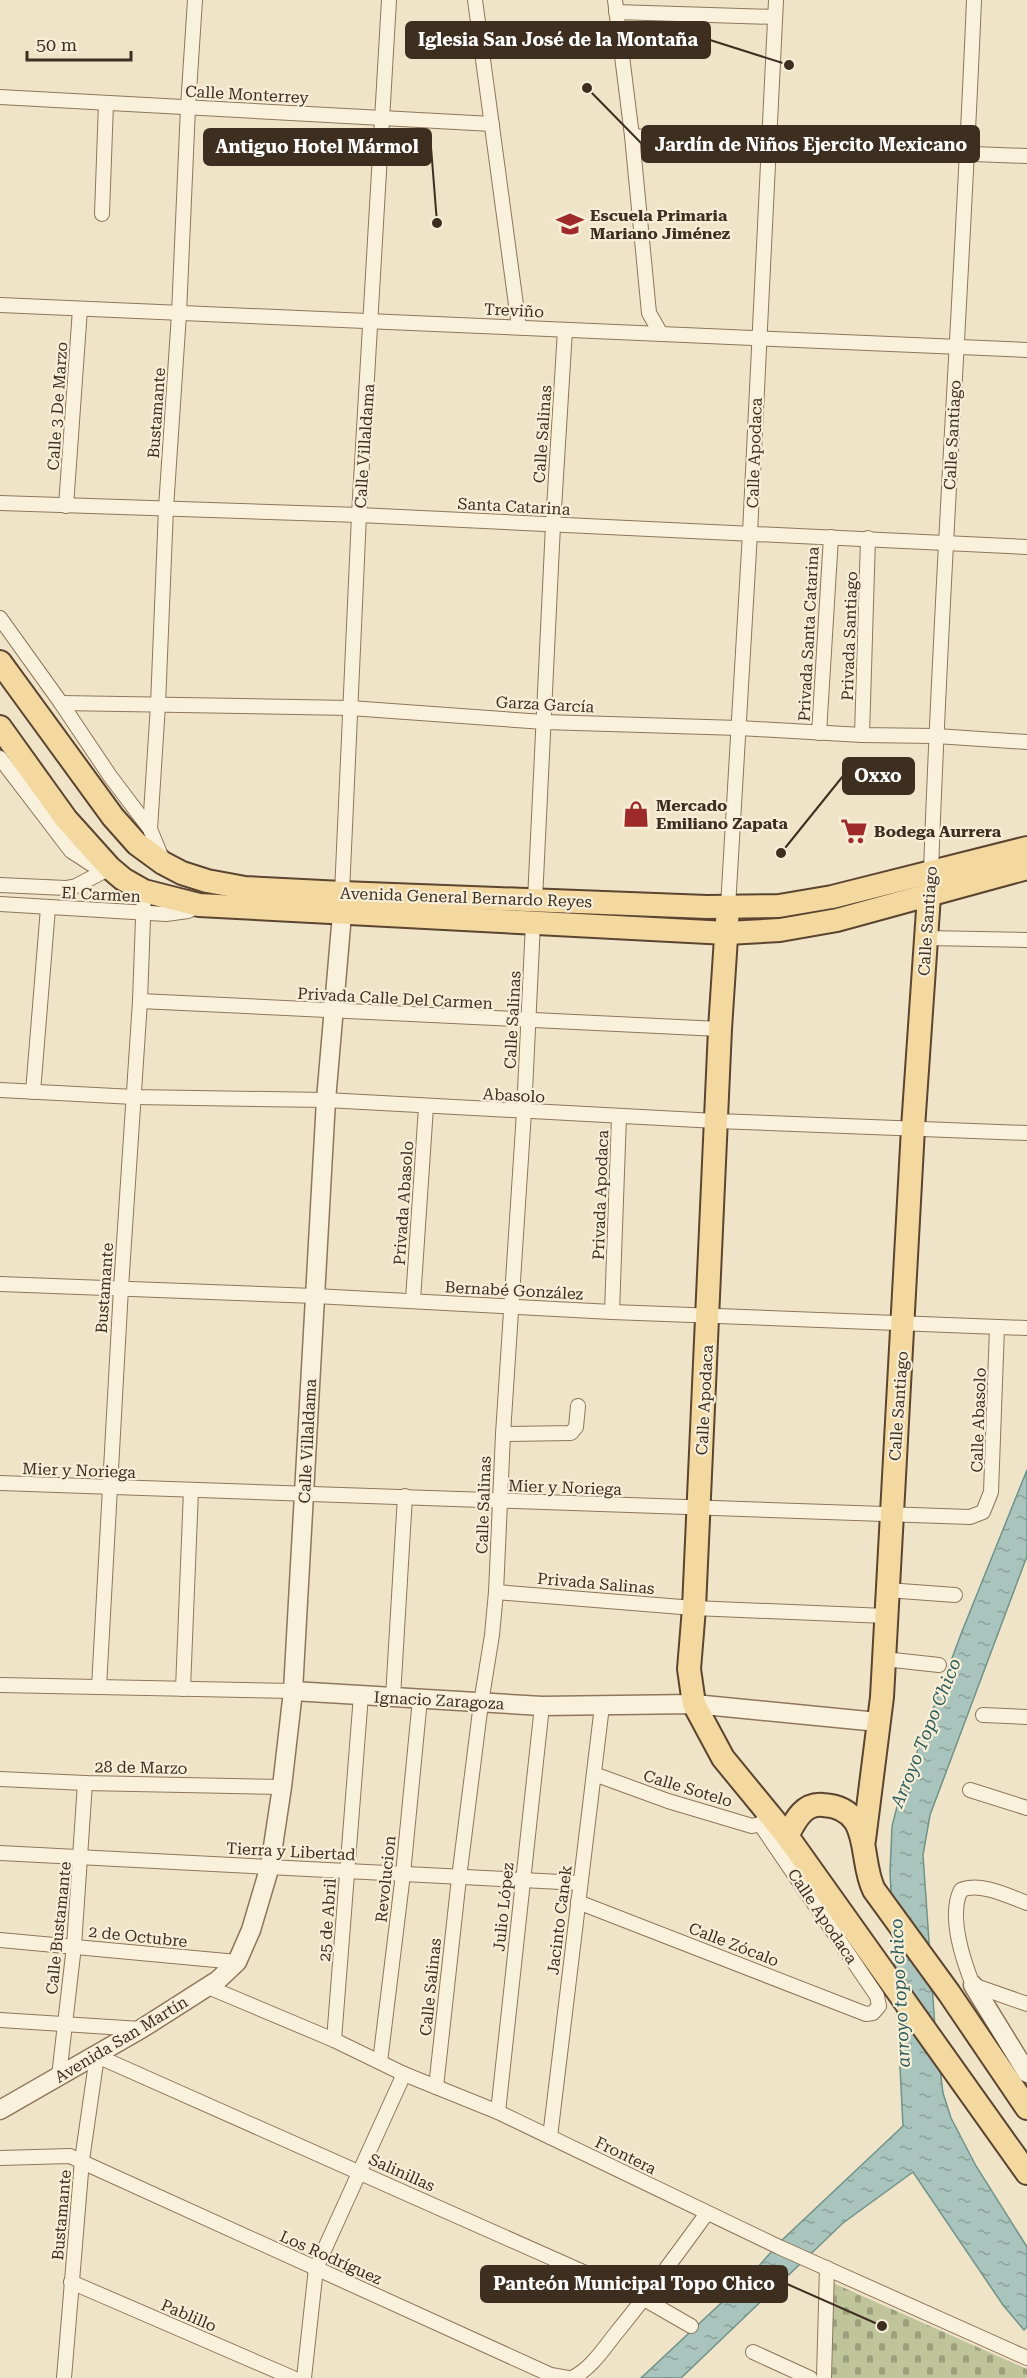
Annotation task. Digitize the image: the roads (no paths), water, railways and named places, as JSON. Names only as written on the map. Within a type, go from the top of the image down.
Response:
[{"type":"main road","name":"Avenida General Bernardo Reyes","points":[[0,662],[87,782],[137,844],[163,863],[182,873],[207,881],[342,903],[533,923],[727,933],[780,930],[837,920],[1027,868]]},
{"type":"main road","name":"Avenida General Bernardo Reyes","points":[[0,727],[66,819],[144,902],[199,905],[535,900],[728,907],[778,906],[811,901],[1027,848]]},
{"type":"main road","name":"Calle Santiago","points":[[864,1840],[884,1659],[913,1128],[931,872]]},
{"type":"main road","name":"Calle Apodaca","points":[[728,907],[720,1029],[690,1669],[694,1704],[723,1758],[764,1820],[787,1836],[1027,2174]]},
{"type":"main road","points":[[787,1836],[802,1811],[810,1807],[825,1805],[838,1808],[857,1823],[864,1840],[869,1880],[883,1905],[949,1993],[1027,2108]]},
{"type":"street","name":"Bustamante","points":[[150,829],[195,0]]},
{"type":"street","name":"Calle Villaldama","points":[[237,1962],[251,1930],[270,1866],[293,1691],[326,1100],[342,903],[359,515],[389,0]]},
{"type":"street","points":[[475,0],[519,327]]},
{"type":"street","name":"Calle Apodaca","points":[[728,907],[750,533],[776,0]]},
{"type":"street","name":"Calle Santiago","points":[[931,872],[974,0]]},
{"type":"street","points":[[661,334],[649,313],[632,136],[616,6],[775,16]]},
{"type":"street","name":"Calle Monterrey","points":[[0,97],[492,124]]},
{"type":"street","points":[[102,214],[106,103]]},
{"type":"street","points":[[632,136],[770,146],[1027,156]]},
{"type":"street","name":"Treviño","points":[[0,305],[1027,350]]},
{"type":"street","name":"Calle 3 De Marzo","points":[[66,506],[80,309]]},
{"type":"street","name":"Calle Salinas","points":[[535,900],[552,525],[566,330]]},
{"type":"street","name":"Santa Catarina","points":[[0,503],[359,515],[1027,547]]},
{"type":"street","name":"Privada Santa Catarina","points":[[819,733],[831,537]]},
{"type":"street","name":"Privada Santiago","points":[[862,735],[868,538]]},
{"type":"street","points":[[0,618],[110,776],[150,829],[163,863]]},
{"type":"street","name":"Garza García","points":[[61,703],[350,708],[544,722],[936,736],[1027,742]]},
{"type":"street","points":[[0,758],[72,851],[91,864],[108,866]]},
{"type":"street","name":"El Carmen","points":[[0,885],[66,888],[76,886],[108,866]]},
{"type":"street","name":"Bustamante","points":[[99,1687],[120,1288],[140,1001],[144,902]]},
{"type":"street","name":"El Carmen","points":[[0,904],[48,908],[144,902]]},
{"type":"street","points":[[33,1092],[48,908]]},
{"type":"street","name":"Calle Salinas","points":[[436,2086],[459,1878],[496,1592],[533,923]]},
{"type":"street","points":[[927,938],[1027,940]]},
{"type":"street","name":"Privada Calle Del Carmen","points":[[140,1001],[720,1029]]},
{"type":"street","name":"Abasolo","points":[[0,1090],[134,1097],[326,1100],[524,1112],[1027,1133]]},
{"type":"street","name":"Privada Abasolo","points":[[413,1300],[426,1107]]},
{"type":"street","name":"Privada Apodaca","points":[[612,1312],[619,1116]]},
{"type":"street","name":"Bernabé González","points":[[0,1284],[1027,1328]]},
{"type":"street","name":"Calle Abasolo","points":[[983,1512],[991,1492],[997,1328]]},
{"type":"street","points":[[503,1434],[571,1433],[576,1427],[578,1406]]},
{"type":"street","name":"Mier y Noriega","points":[[0,1484],[304,1495],[405,1496],[891,1516],[970,1517],[983,1512]]},
{"type":"street","points":[[183,1689],[191,1490]]},
{"type":"street","points":[[393,1697],[405,1496]]},
{"type":"street","points":[[887,1590],[955,1594]]},
{"type":"street","name":"Privada Salinas","points":[[496,1592],[694,1608]]},
{"type":"street","points":[[694,1608],[886,1616]]},
{"type":"street","points":[[884,1659],[939,1665]]},
{"type":"street","name":"Ignacio Zaragoza","points":[[0,1685],[293,1691],[542,1706],[694,1704],[878,1722]]},
{"type":"street","name":"25 de Abril","points":[[334,2040],[362,1695]]},
{"type":"street","name":"Revolucion","points":[[380,2062],[403,1874],[420,1699]]},
{"type":"street","name":"Julio López","points":[[498,2112],[542,1706]]},
{"type":"street","name":"Jacinto Canek","points":[[550,2137],[602,1706]]},
{"type":"street","points":[[983,1715],[1027,1717]]},
{"type":"street","name":"Calle Sotelo","points":[[594,1774],[668,1801],[752,1826],[764,1820]]},
{"type":"street","name":"28 de Marzo","points":[[0,1779],[282,1787]]},
{"type":"street","name":"Calle Bustamante","points":[[59,2076],[74,1946],[85,1783]]},
{"type":"street","points":[[969,1790],[1027,1808]]},
{"type":"street","name":"Calle Apodaca","points":[[764,1820],[877,1996],[878,2010]]},
{"type":"street","name":"Tierra y Libertad","points":[[0,1853],[580,1883]]},
{"type":"street","points":[[1027,1903],[978,1887],[965,1888],[959,1893],[957,1905],[962,1958],[973,1985],[1027,2073]]},
{"type":"street","name":"Calle Zócalo","points":[[578,1902],[866,2014],[878,2010]]},
{"type":"street","name":"2 de Octubre","points":[[0,1940],[237,1962]]},
{"type":"street","name":"Avenida San Martín","points":[[0,2110],[8,2099],[97,2056],[141,2029],[208,1987],[237,1962]]},
{"type":"street","points":[[973,1985],[1027,2004]]},
{"type":"street","name":"Frontera","points":[[208,1987],[334,2040],[404,2074],[498,2112],[707,2213],[1027,2358]]},
{"type":"street","points":[[0,2020],[141,2029]]},
{"type":"street","name":"Bustamante","points":[[64,2378],[82,2160],[97,2056]]},
{"type":"street","name":"Salinillas","points":[[97,2056],[644,2299],[691,2326]]},
{"type":"street","points":[[304,2378],[316,2268],[404,2074]]},
{"type":"street","points":[[0,2158],[70,2156],[82,2160]]},
{"type":"street","name":"Los Rodríguez","points":[[82,2160],[550,2375],[570,2378]]},
{"type":"street","points":[[570,2378],[582,2373],[591,2363],[644,2299],[707,2213]]},
{"type":"street","points":[[824,2378],[827,2268]]},
{"type":"street","name":"Pablillo","points":[[71,2282],[293,2378]]},
{"type":"street","points":[[753,2352],[810,2378]]},
{"type":"water","points":[[1027,1470],[1027,1556],[930,1815],[923,1855],[935,2028],[943,2093],[951,2118],[976,2166],[1027,2247],[1027,2327],[1024,2330],[1003,2305],[913,2172],[843,2223],[681,2378],[641,2378],[750,2276],[781,2241],[903,2126],[890,1872],[892,1826],[898,1803],[961,1634]]},
{"type":"place","name":"Iglesia San José de la Montaña","points":[[789,65]]},
{"type":"place","name":"Jardín de Niños Ejercito Mexicano","points":[[587,88]]},
{"type":"place","name":"Antiguo Hotel Mármol","points":[[437,223]]},
{"type":"place","name":"Escuela Primaria Mariano Jiménez","points":[[570,224]]},
{"type":"place","name":"Mercado Emiliano Zapata","points":[[636,814]]},
{"type":"place","name":"Bodega Aurrera","points":[[854,831]]},
{"type":"place","name":"Oxxo","points":[[781,853]]},
{"type":"place","name":"Panteón Municipal Topo Chico","points":[[882,2326]]},
{"type":"water label","name":"Arroyo Topo Chico","points":[[926,1733]]},
{"type":"water label","name":"arroyo topo chico","points":[[900,1993]]}]
